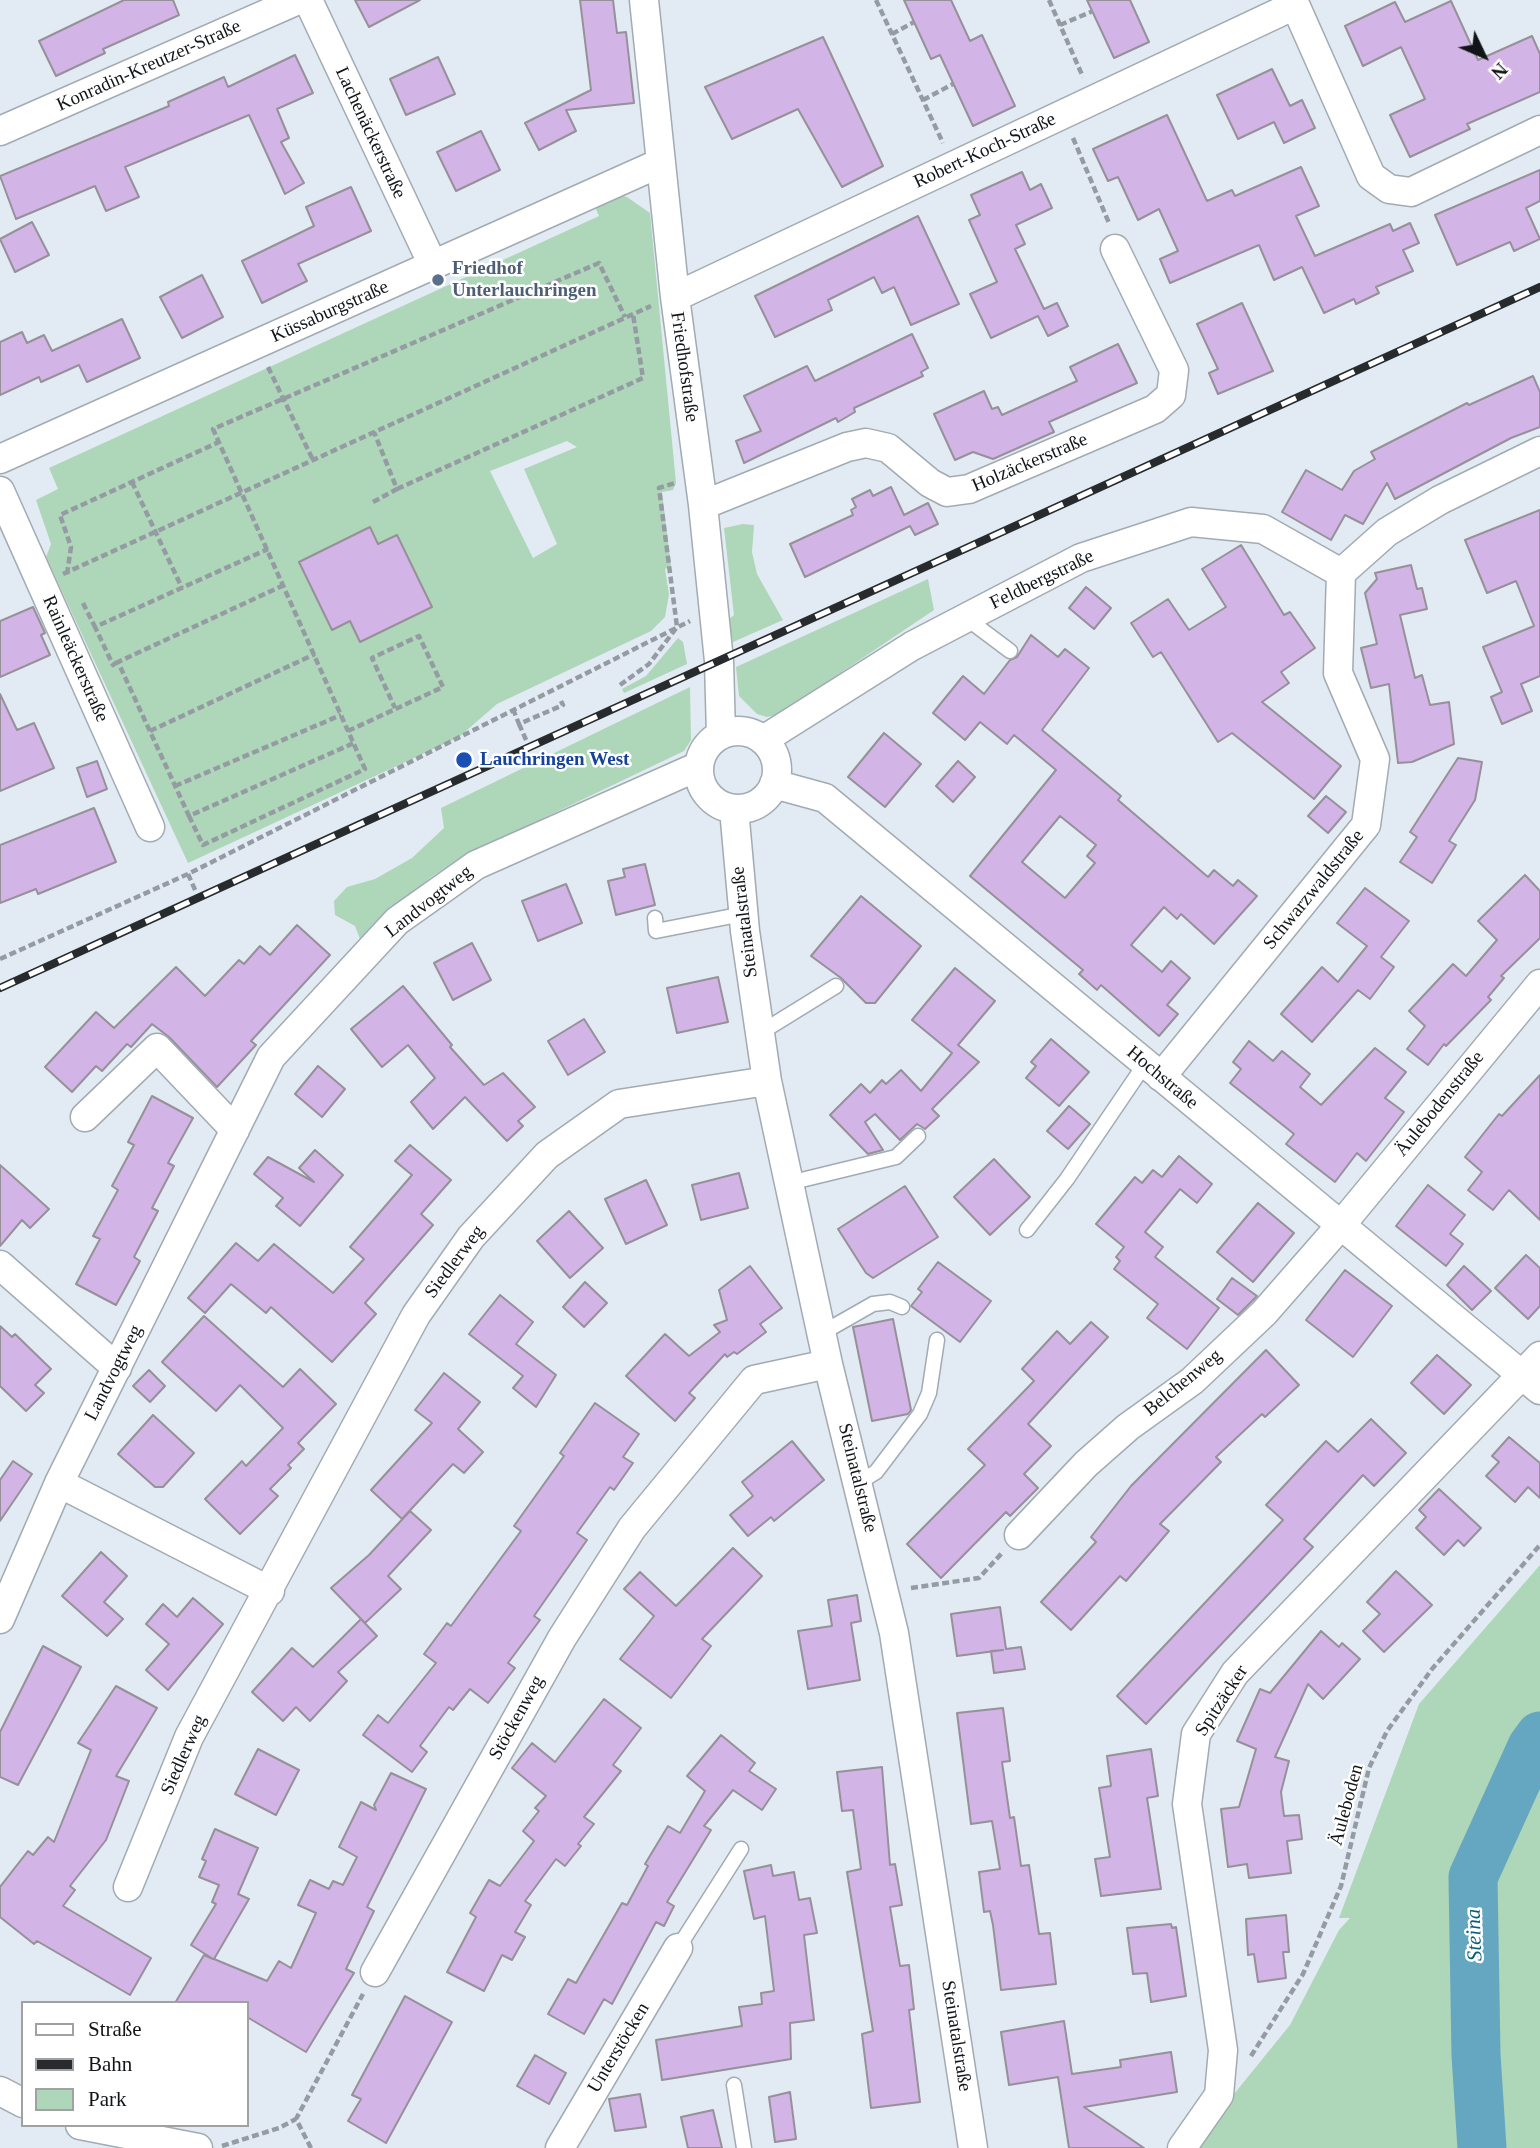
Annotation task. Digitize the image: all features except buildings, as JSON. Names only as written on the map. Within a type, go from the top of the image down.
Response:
[{"type":"street","name":"Konradin-Kreutzer-Straße","points":[[0,131],[298,0]]},
{"type":"street","name":"Lachenäckerstraße","points":[[307,0],[433,265]]},
{"type":"street","name":"Friedhofstraße","points":[[644,0],[675,297],[703,505],[719,661],[721,735]]},
{"type":"street","name":"Robert-Koch-Straße","points":[[675,297],[1294,3],[1371,176],[1389,189],[1412,192],[1540,130]]},
{"type":"street","name":"Küssaburgstraße","points":[[0,459],[660,163]]},
{"type":"street","name":"Holzäckerstraße","points":[[703,505],[847,447],[866,443],[888,448],[930,484],[947,492],[969,489],[1155,409],[1171,395],[1174,370],[1115,249]]},
{"type":"street","points":[[1342,573],[1398,525],[1440,500],[1540,452]]},
{"type":"street","name":"Rainleäckerstraße","points":[[0,491],[150,827]]},
{"type":"street","name":"Feldbergstraße","points":[[763,740],[912,646],[1081,558],[1191,522],[1263,529],[1342,573]]},
{"type":"street","name":"Schwarzwaldstraße","points":[[1153,1071],[1366,825],[1375,759],[1338,673],[1342,573]]},
{"type":"street","points":[[743,732],[763,740],[776,760],[774,784],[759,803],[734,809],[722,806],[704,790],[699,766],[703,753],[721,735],[743,732]]},
{"type":"street","name":"Landvogtweg","points":[[2,1606],[59,1483],[271,1057],[397,921],[476,865],[699,766]]},
{"type":"street","name":"Hochstraße","points":[[774,784],[825,798],[1341,1225],[1534,1374]]},
{"type":"street","name":"Steinatalstraße","points":[[734,809],[743,914],[767,1081],[828,1364],[894,1633],[973,2148]]},
{"type":"street","name":"Äulebodenstraße","points":[[1341,1225],[1540,984]]},
{"type":"street","points":[[85,1118],[157,1048],[235,1130]]},
{"type":"street","name":"Siedlerweg","points":[[128,1887],[189,1737],[270,1591],[416,1315],[471,1237],[547,1155],[620,1104],[767,1081]]},
{"type":"street","name":"Belchenweg","points":[[1019,1535],[1086,1464],[1128,1427],[1192,1381],[1264,1313],[1341,1225]]},
{"type":"street","points":[[0,1265],[117,1368]]},
{"type":"street","name":"Stöckenweg","points":[[374,1972],[562,1638],[632,1528],[754,1380],[828,1364]]},
{"type":"street","name":"Spitzäcker","points":[[1182,2148],[1219,2095],[1223,2050],[1187,1804],[1196,1734],[1236,1673],[1534,1374]]},
{"type":"street","points":[[59,1483],[270,1591]]},
{"type":"street","name":"Unterstöcken","points":[[560,2148],[678,1948]]},
{"type":"street","points":[[0,2091],[21,2102]]},
{"type":"street","points":[[90,2127],[198,2148]]},
{"type":"lane","points":[[966,618],[1010,651]]},
{"type":"lane","points":[[655,918],[656,931],[743,914]]},
{"type":"lane","points":[[760,1033],[836,986]]},
{"type":"lane","points":[[1027,1230],[1153,1071]]},
{"type":"lane","points":[[789,1183],[896,1157],[918,1136]]},
{"type":"lane","points":[[822,1333],[873,1304],[891,1302],[902,1307]]},
{"type":"lane","points":[[859,1483],[876,1472],[920,1413],[929,1393],[937,1340]]},
{"type":"lane","points":[[678,1948],[741,1849]]},
{"type":"lane","points":[[734,2085],[744,2148]]},
{"type":"path","points":[[876,0],[954,166]]},
{"type":"path","points":[[1049,0],[1094,100]]},
{"type":"path","points":[[1060,25],[1093,12]]},
{"type":"path","points":[[891,34],[914,22]]},
{"type":"path","points":[[923,100],[953,84]]},
{"type":"path","points":[[1063,115],[1107,213],[1115,249]]},
{"type":"path","points":[[118,662],[203,845],[365,769],[213,429],[282,397],[599,263],[625,317]]},
{"type":"path","points":[[42,584],[625,317],[675,297]]},
{"type":"path","points":[[373,502],[643,378],[633,314]]},
{"type":"path","points":[[257,345],[313,460]]},
{"type":"path","points":[[374,432],[397,489]]},
{"type":"path","points":[[72,584],[67,573],[71,547],[60,515],[219,442]]},
{"type":"path","points":[[620,685],[649,664],[677,627],[659,488],[699,475]]},
{"type":"path","points":[[132,482],[182,588]]},
{"type":"path","points":[[95,628],[268,549]]},
{"type":"path","points":[[78,595],[113,665],[284,585]]},
{"type":"path","points":[[0,959],[188,874],[713,609]]},
{"type":"path","points":[[348,731],[443,687],[419,636],[372,658],[395,708]]},
{"type":"path","points":[[150,732],[315,654]]},
{"type":"path","points":[[519,724],[563,705],[561,701]]},
{"type":"path","points":[[513,709],[527,742]]},
{"type":"path","points":[[175,786],[341,715]]},
{"type":"path","points":[[189,816],[354,743]]},
{"type":"path","points":[[188,874],[196,892]]},
{"type":"path","points":[[886,1592],[979,1578],[1019,1535]]},
{"type":"path","name":"Äuleboden","points":[[1219,2095],[1263,2042],[1303,1974],[1341,1886],[1369,1768],[1387,1731],[1432,1669],[1540,1545]]},
{"type":"path","points":[[215,2148],[279,2128],[296,2119],[374,1972]]},
{"type":"path","points":[[296,2119],[311,2148]]},
{"type":"green space","points":[[615,194],[627,197],[650,213],[676,483],[673,490],[662,492],[671,566],[665,569],[669,594],[665,617],[651,631],[497,704],[459,737],[188,863],[46,557],[51,544],[36,500],[58,489],[49,468],[599,216],[592,200]],"holes":[[[567,441],[577,447],[524,469],[557,544],[533,558],[490,471]]]},
{"type":"green space","points":[[754,525],[752,552],[757,574],[783,620],[733,642],[728,620],[734,615],[724,528]]},
{"type":"green space","points":[[928,579],[934,610],[778,715],[767,717],[757,714],[739,696],[736,667]]},
{"type":"green space","points":[[678,638],[683,642],[687,664],[624,693],[622,689],[646,676]]},
{"type":"green space","points":[[690,687],[691,740],[684,751],[458,859],[430,878],[360,939],[355,926],[335,915],[334,901],[347,887],[375,879],[412,858],[444,828],[441,808]]},
{"type":"green space","points":[[1540,1565],[1540,2148],[1200,2148],[1234,2094],[1290,2025],[1339,1930],[1350,1918],[1339,1918],[1419,1704]]},
{"type":"waterway","name":"Steina","points":[[1482,2148],[1476,2055],[1473,1877],[1532,1747],[1540,1736]]},
{"type":"railway","points":[[0,988],[1540,287]]},
{"type":"place","name":"Friedhof Unterlauchringen","points":[[438,280]]},
{"type":"place","name":"Lauchringen West","points":[[464,760]]}]
